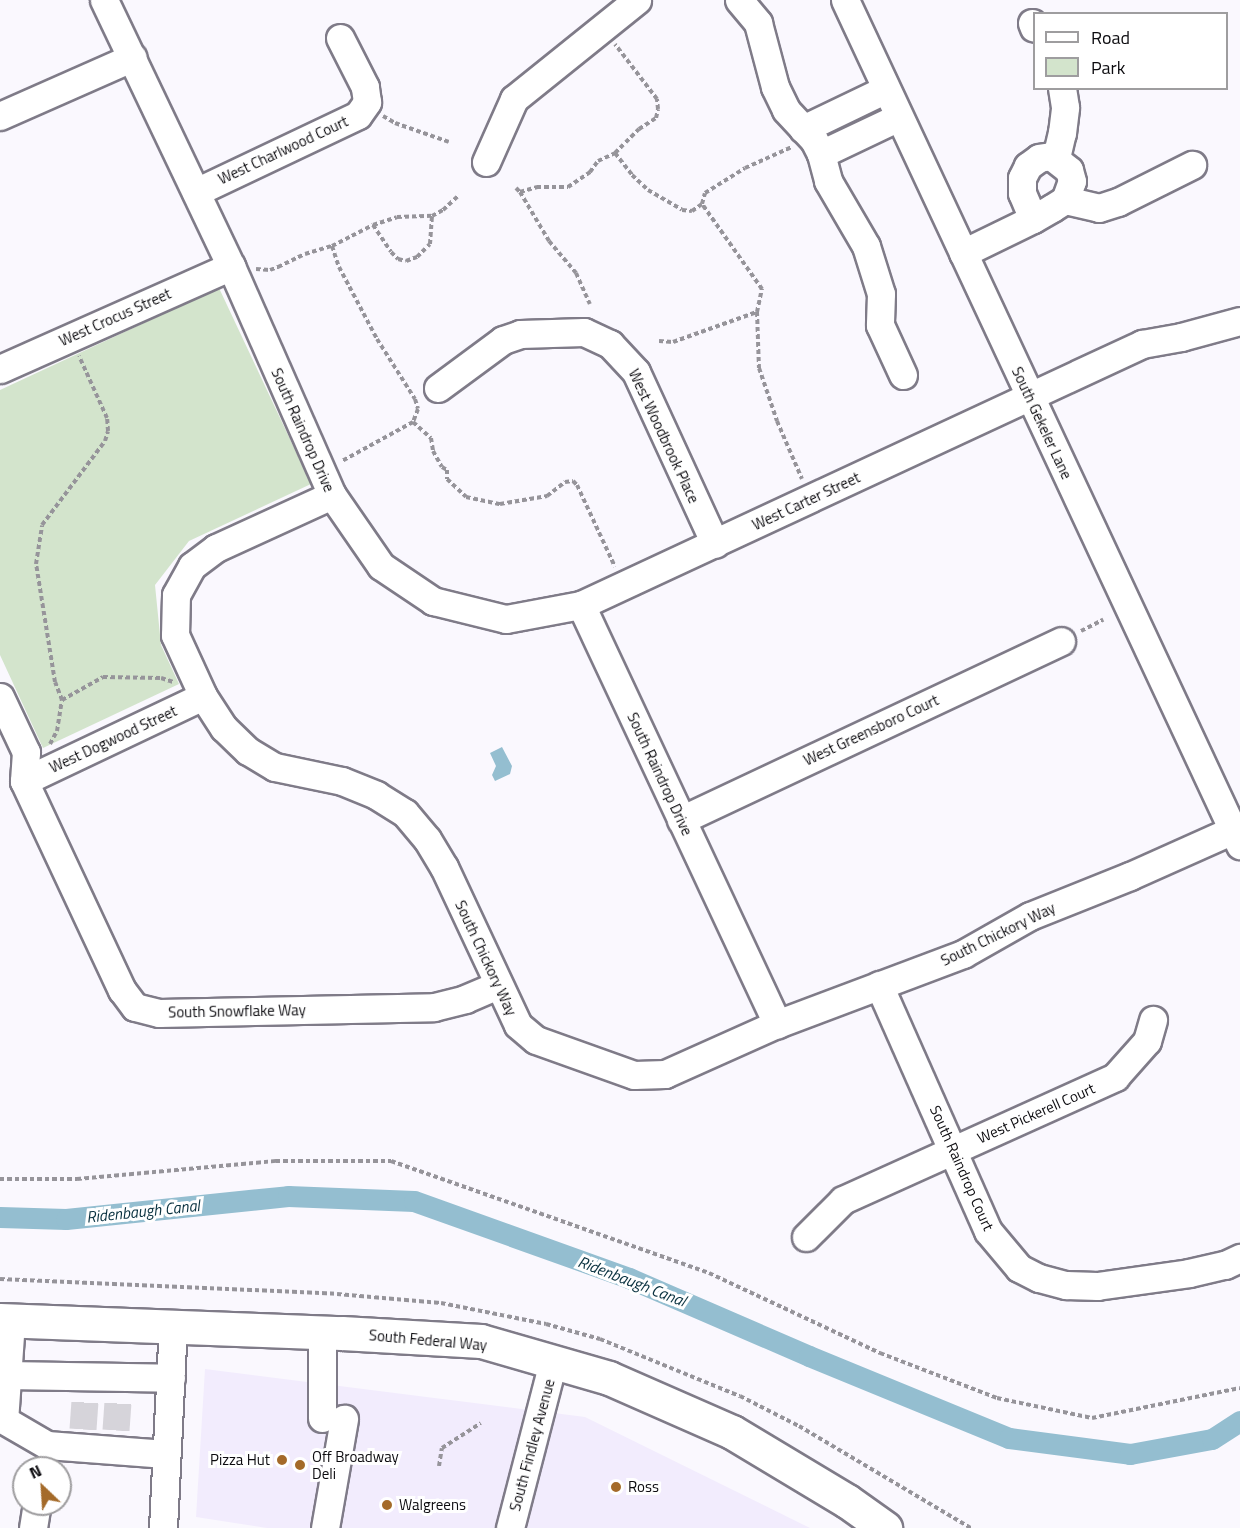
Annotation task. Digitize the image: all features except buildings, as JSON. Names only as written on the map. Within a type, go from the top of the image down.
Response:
[{"type":"main road","name":"South Federal Way","points":[[6,1320],[322,1332],[481,1341],[609,1378],[732,1432],[872,1524]]},
{"type":"street","name":"South Raindrop Drive","points":[[104,0],[195,192],[243,267],[332,495],[381,566],[433,602],[506,619],[581,605],[777,1024]]},
{"type":"street","points":[[486,162],[514,99],[637,0]]},
{"type":"street","points":[[739,0],[758,23],[775,87],[786,110],[800,137],[821,154],[828,181],[866,246],[881,294],[880,325],[903,375]]},
{"type":"street","name":"South Gekeler Lane","points":[[845,0],[1030,396],[1234,823]]},
{"type":"street","name":"West Charlwood Court","points":[[195,192],[358,115],[367,102],[364,87],[340,38]]},
{"type":"street","points":[[0,116],[133,57]]},
{"type":"street","points":[[800,137],[886,89]]},
{"type":"street","points":[[1056,158],[1065,107],[1062,90]]},
{"type":"street","points":[[821,154],[900,117]]},
{"type":"street","points":[[963,253],[1033,219],[1065,200],[1072,181],[1070,170],[1051,156],[1039,158],[1028,166],[1022,178],[1022,193],[1033,219]]},
{"type":"street","points":[[1065,200],[1099,208],[1118,202],[1192,165]]},
{"type":"street","name":"West Crocus Street","points":[[0,369],[243,267]]},
{"type":"street","name":"West Carter Street","points":[[581,605],[1142,344],[1181,337],[1240,321]]},
{"type":"street","name":"West Woodbrook Place","points":[[438,388],[503,340],[520,334],[585,332],[610,344],[636,372],[715,544]]},
{"type":"street","name":"South Chickory Way","points":[[332,495],[216,548],[192,566],[176,595],[175,635],[203,696],[224,728],[248,751],[275,768],[342,781],[376,795],[405,813],[427,839],[444,867],[518,1025],[536,1040],[634,1075],[665,1074],[777,1024],[963,954],[1030,916],[1130,876],[1234,823]]},
{"type":"street","name":"West Greensboro Court","points":[[681,820],[1061,641]]},
{"type":"street","name":"West Dogwood Street","points":[[24,781],[203,696]]},
{"type":"street","name":"South Snowflake Way","points":[[0,697],[26,752],[24,781],[122,990],[135,1007],[159,1013],[434,1007],[465,999],[498,985]]},
{"type":"street","name":"South Raindrop Court","points":[[879,985],[988,1231],[1018,1268],[1039,1278],[1066,1285],[1097,1286],[1189,1273],[1225,1265],[1240,1258]]},
{"type":"street","name":"West Pickerell Court","points":[[806,1237],[843,1200],[1115,1077],[1147,1041],[1153,1020]]},
{"type":"street","points":[[6,1320],[7,1375],[1,1428],[45,1456],[82,1438],[115,1440],[166,1454]]},
{"type":"street","points":[[163,1528],[173,1326]]},
{"type":"street","points":[[322,1332],[333,1418],[325,1528]]},
{"type":"street","name":"South Findley Avenue","points":[[510,1528],[553,1362]]},
{"type":"street","points":[[7,1375],[86,1388],[119,1389],[171,1378]]},
{"type":"path","points":[[520,192],[537,187],[568,187],[590,171],[598,161],[616,153],[639,129],[656,118],[657,99],[609,36]]},
{"type":"path","points":[[378,113],[395,123],[449,142]]},
{"type":"path","points":[[616,153],[648,190],[682,210],[692,211],[702,204],[705,193],[712,186],[800,137]]},
{"type":"path","points":[[516,188],[549,241],[576,273],[590,304]]},
{"type":"path","points":[[243,267],[270,270],[305,254],[332,246],[373,225],[397,217],[432,216],[443,210],[459,195]]},
{"type":"path","points":[[702,204],[762,289],[758,312],[759,368],[777,421],[802,480]]},
{"type":"path","points":[[373,225],[391,252],[398,259],[406,261],[417,257],[430,244],[432,216]]},
{"type":"path","points":[[332,246],[339,267],[377,339],[415,399],[418,409],[413,422],[392,436],[355,452],[337,464]]},
{"type":"path","points":[[659,341],[673,342],[758,312]]},
{"type":"path","points":[[48,747],[57,731],[62,700],[55,682],[36,564],[42,525],[105,441],[108,431],[107,418],[75,348]]},
{"type":"path","points":[[413,422],[431,438],[433,451],[441,467],[447,470],[447,478],[466,497],[500,504],[547,496],[565,482],[573,481],[577,485],[616,570]]},
{"type":"path","points":[[62,700],[103,677],[161,678],[174,683]]},
{"type":"path","points":[[0,1179],[77,1179],[276,1161],[391,1161],[709,1273],[880,1353],[997,1398],[1092,1418],[1240,1389]]},
{"type":"path","points":[[596,1348],[600,1339]]},
{"type":"path","points":[[439,1466],[442,1448],[481,1423]]},
{"type":"shaded area","points":[[205,1369],[585,1417],[810,1528],[267,1528],[196,1517]]},
{"type":"green space","points":[[219,288],[311,484],[189,541],[155,585],[161,645],[179,684],[43,748],[0,655],[0,390]]},
{"type":"water","points":[[502,747],[512,766],[510,774],[495,781],[492,775],[496,766],[490,753]]},
{"type":"waterway","name":"Ridenbaugh Canal","points":[[0,1217],[66,1219],[288,1196],[414,1201],[629,1278],[809,1356],[1009,1438],[1130,1454],[1212,1439],[1240,1421]]},
{"type":"tunnel","points":[[83,1429],[85,1400]]},
{"type":"tunnel","points":[[116,1430],[118,1401]]},
{"type":"place","name":"Pizza Hut","points":[[282,1460]]},
{"type":"place","name":"Off Broadway Deli","points":[[300,1465]]},
{"type":"place","name":"Ross","points":[[616,1487]]},
{"type":"place","name":"Walgreens","points":[[387,1505]]}]
